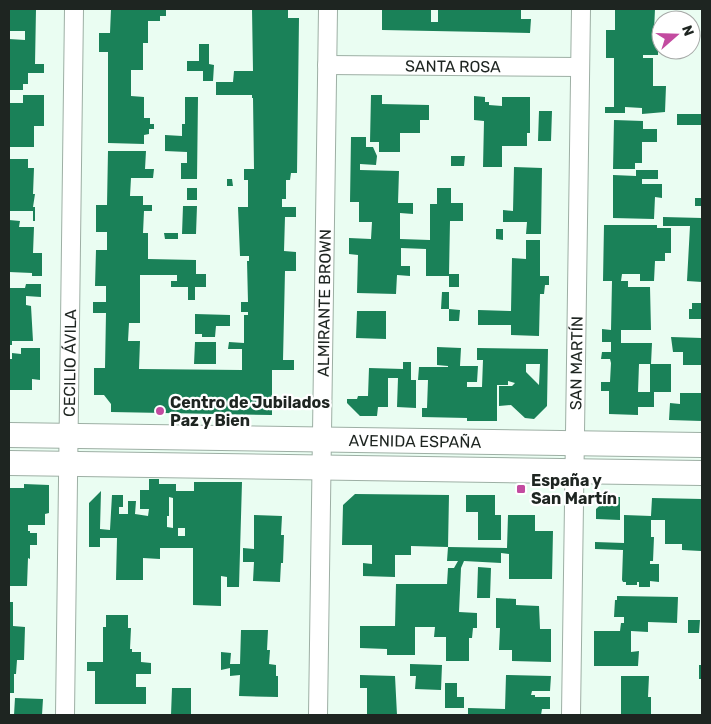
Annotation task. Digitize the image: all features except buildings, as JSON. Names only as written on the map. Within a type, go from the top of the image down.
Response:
[{"type":"main road","name":"AVENIDA ESPAÑA","points":[[9,435],[702,445]]},
{"type":"main road","name":"AVENIDA ESPAÑA","points":[[9,463],[702,473]]},
{"type":"street","name":"CECILIO ÁVILA","points":[[65,715],[74,9]]},
{"type":"street","name":"ALMIRANTE BROWN","points":[[318,715],[328,9]]},
{"type":"street","name":"SAN MARTÍN","points":[[571,715],[576,443],[580,9]]},
{"type":"street","name":"SANTA ROSA","points":[[327,65],[580,67]]},
{"type":"place","name":"Centro de Jubilados Paz y Bien","points":[[160,411]]},
{"type":"place","name":"España y San Martín","points":[[521,489]]}]
